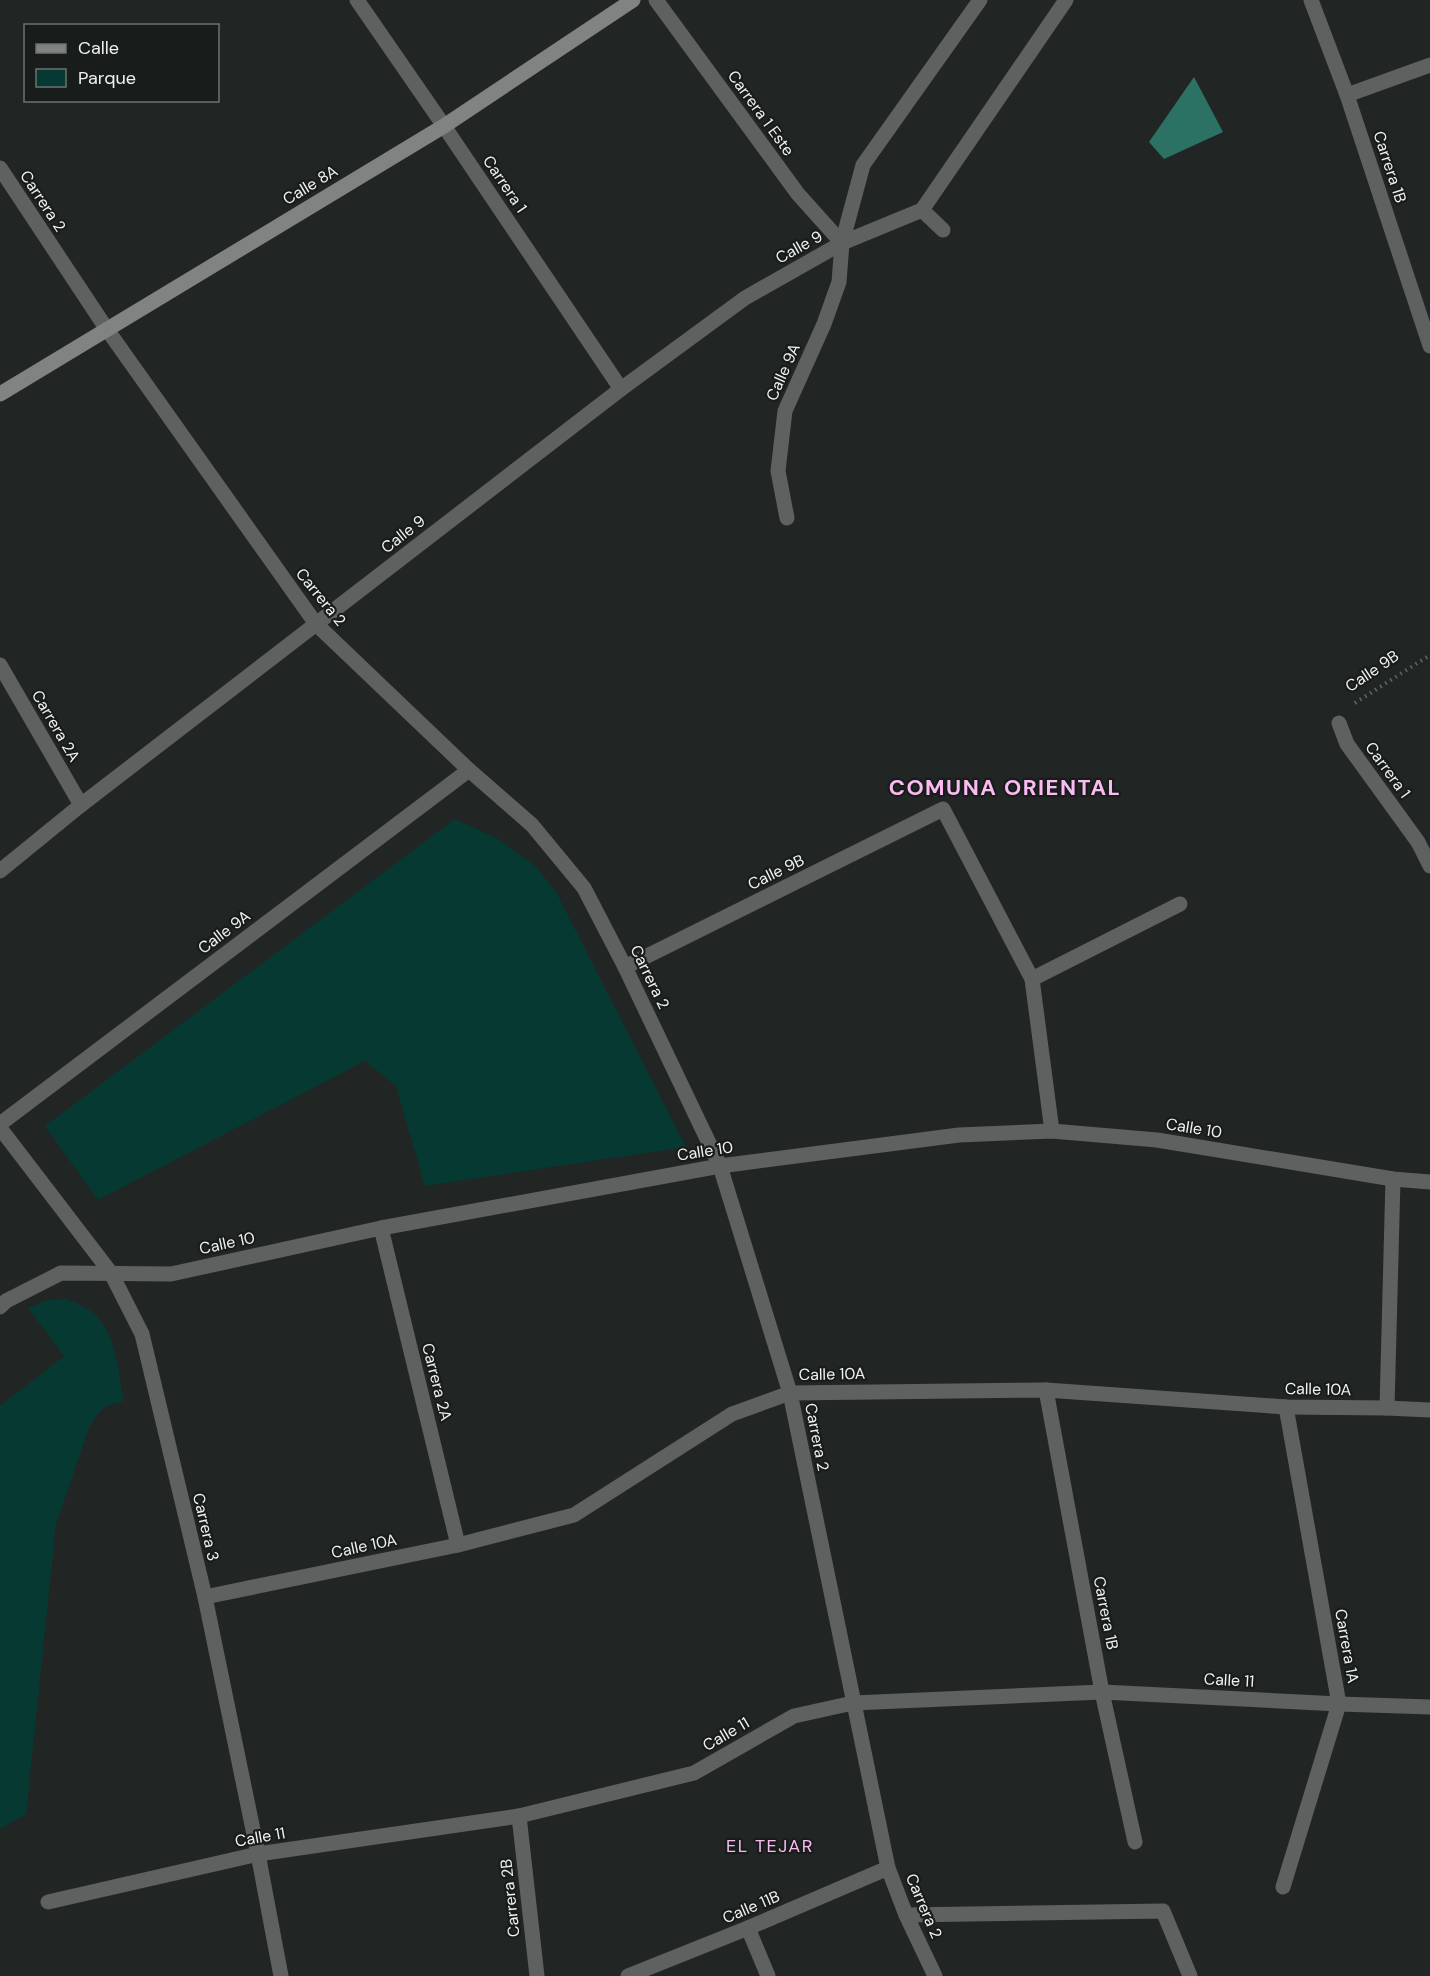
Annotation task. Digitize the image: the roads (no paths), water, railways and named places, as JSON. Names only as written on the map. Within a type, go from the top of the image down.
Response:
[{"type":"main road","name":"Calle 8A","points":[[0,394],[444,126],[633,0]]},
{"type":"street","name":"Carrera 1","points":[[357,0],[621,389]]},
{"type":"street","name":"Carrera 1 Este","points":[[656,0],[798,194],[842,243]]},
{"type":"street","name":"Calle 9","points":[[842,243],[863,165],[980,0]]},
{"type":"street","points":[[943,230],[922,210],[1066,0]]},
{"type":"street","name":"Carrera 1B","points":[[1311,0],[1347,95],[1430,346]]},
{"type":"street","points":[[1347,95],[1430,65]]},
{"type":"street","name":"Carrera 2","points":[[0,168],[106,328],[316,624],[469,770],[532,825],[584,888],[625,967],[720,1166],[790,1393],[888,1868],[906,1915],[935,1976]]},
{"type":"street","name":"Calle 9","points":[[0,871],[81,805],[621,389],[745,298],[842,243],[922,210]]},
{"type":"street","name":"Calle 9A","points":[[787,518],[778,471],[784,411],[824,324],[840,282],[842,243]]},
{"type":"street","name":"Carrera 2A","points":[[0,665],[81,805]]},
{"type":"street","name":"Carrera 1","points":[[1340,723],[1347,744],[1418,842],[1430,866]]},
{"type":"street","name":"Calle 9A","points":[[0,1126],[469,770]]},
{"type":"street","name":"Calle 9B","points":[[625,967],[943,809],[1032,979]]},
{"type":"street","points":[[1052,1131],[1032,979],[1180,904]]},
{"type":"street","name":"Carrera 3","points":[[0,1126],[111,1273],[142,1334],[205,1597],[281,1976]]},
{"type":"street","name":"Calle 10","points":[[0,1307],[6,1301],[61,1273],[171,1274],[381,1228],[720,1166],[959,1135],[1052,1131],[1157,1140],[1393,1179],[1430,1182]]},
{"type":"street","points":[[1387,1408],[1393,1179]]},
{"type":"street","name":"Carrera 2A","points":[[381,1228],[459,1545]]},
{"type":"street","name":"Carrera 1B","points":[[1046,1390],[1102,1692],[1135,1842]]},
{"type":"street","name":"Calle 10A","points":[[205,1597],[459,1545],[574,1515],[732,1414],[790,1393],[1046,1390],[1286,1407],[1430,1410]]},
{"type":"street","name":"Carrera 1A","points":[[1283,1887],[1339,1704],[1286,1407]]},
{"type":"street","name":"Calle 11","points":[[48,1902],[258,1854],[519,1816],[694,1773],[794,1716],[853,1703],[1102,1692],[1430,1707]]},
{"type":"street","name":"Carrera 2B","points":[[519,1816],[537,1976]]},
{"type":"street","name":"Calle 11B","points":[[628,1976],[888,1868]]},
{"type":"street","points":[[906,1915],[1163,1911],[1190,1976]]},
{"type":"street","points":[[748,1928],[768,1976]]},
{"type":"district","name":"COMUNA ORIENTAL","points":[[1005,787]]},
{"type":"district","name":"EL TEJAR","points":[[770,1846]]}]
